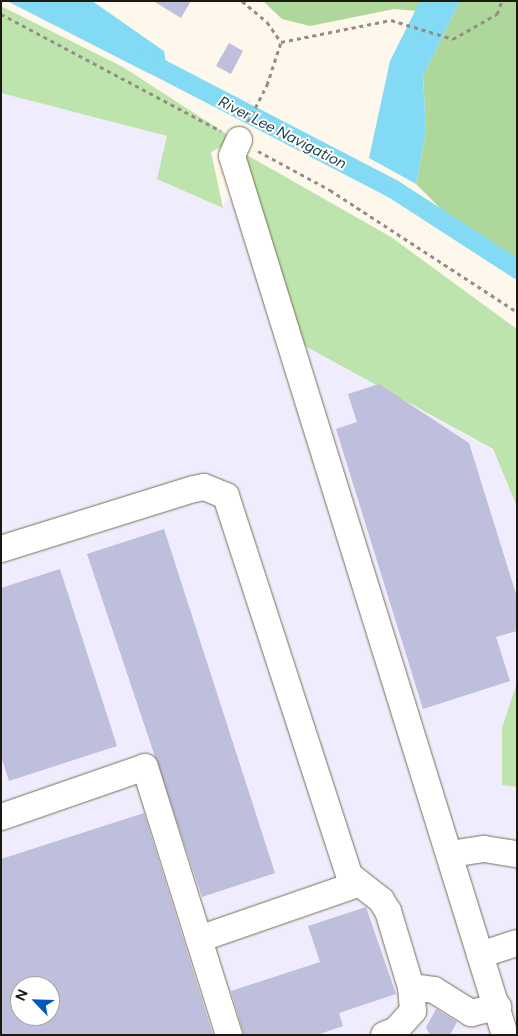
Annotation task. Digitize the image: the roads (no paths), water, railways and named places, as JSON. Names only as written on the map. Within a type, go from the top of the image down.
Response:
[{"type":"street","points":[[243,133],[232,156],[451,854],[505,1035]]},
{"type":"street","points":[[1,548],[194,488],[204,487],[226,496],[344,863],[358,884],[382,900],[388,910],[411,988],[413,1011],[396,1030],[384,1035]]},
{"type":"street","points":[[2,816],[145,767],[229,1035]]},
{"type":"street","points":[[451,854],[484,849],[517,854]]},
{"type":"street","points":[[199,939],[358,884]]},
{"type":"street","points":[[480,955],[517,943]]},
{"type":"street","points":[[411,988],[434,990],[474,1024],[498,1008]]},
{"type":"water","points":[[7,1],[92,1],[164,51],[166,63],[162,70],[148,73]]},
{"type":"water","points":[[420,1],[460,1],[423,76],[426,131],[416,184],[369,158],[390,61]]},
{"type":"water","points":[[176,71],[241,107],[234,116],[171,81]]},
{"type":"waterway","name":"River Lee Navigation","points":[[141,58],[392,188],[517,269]]}]
